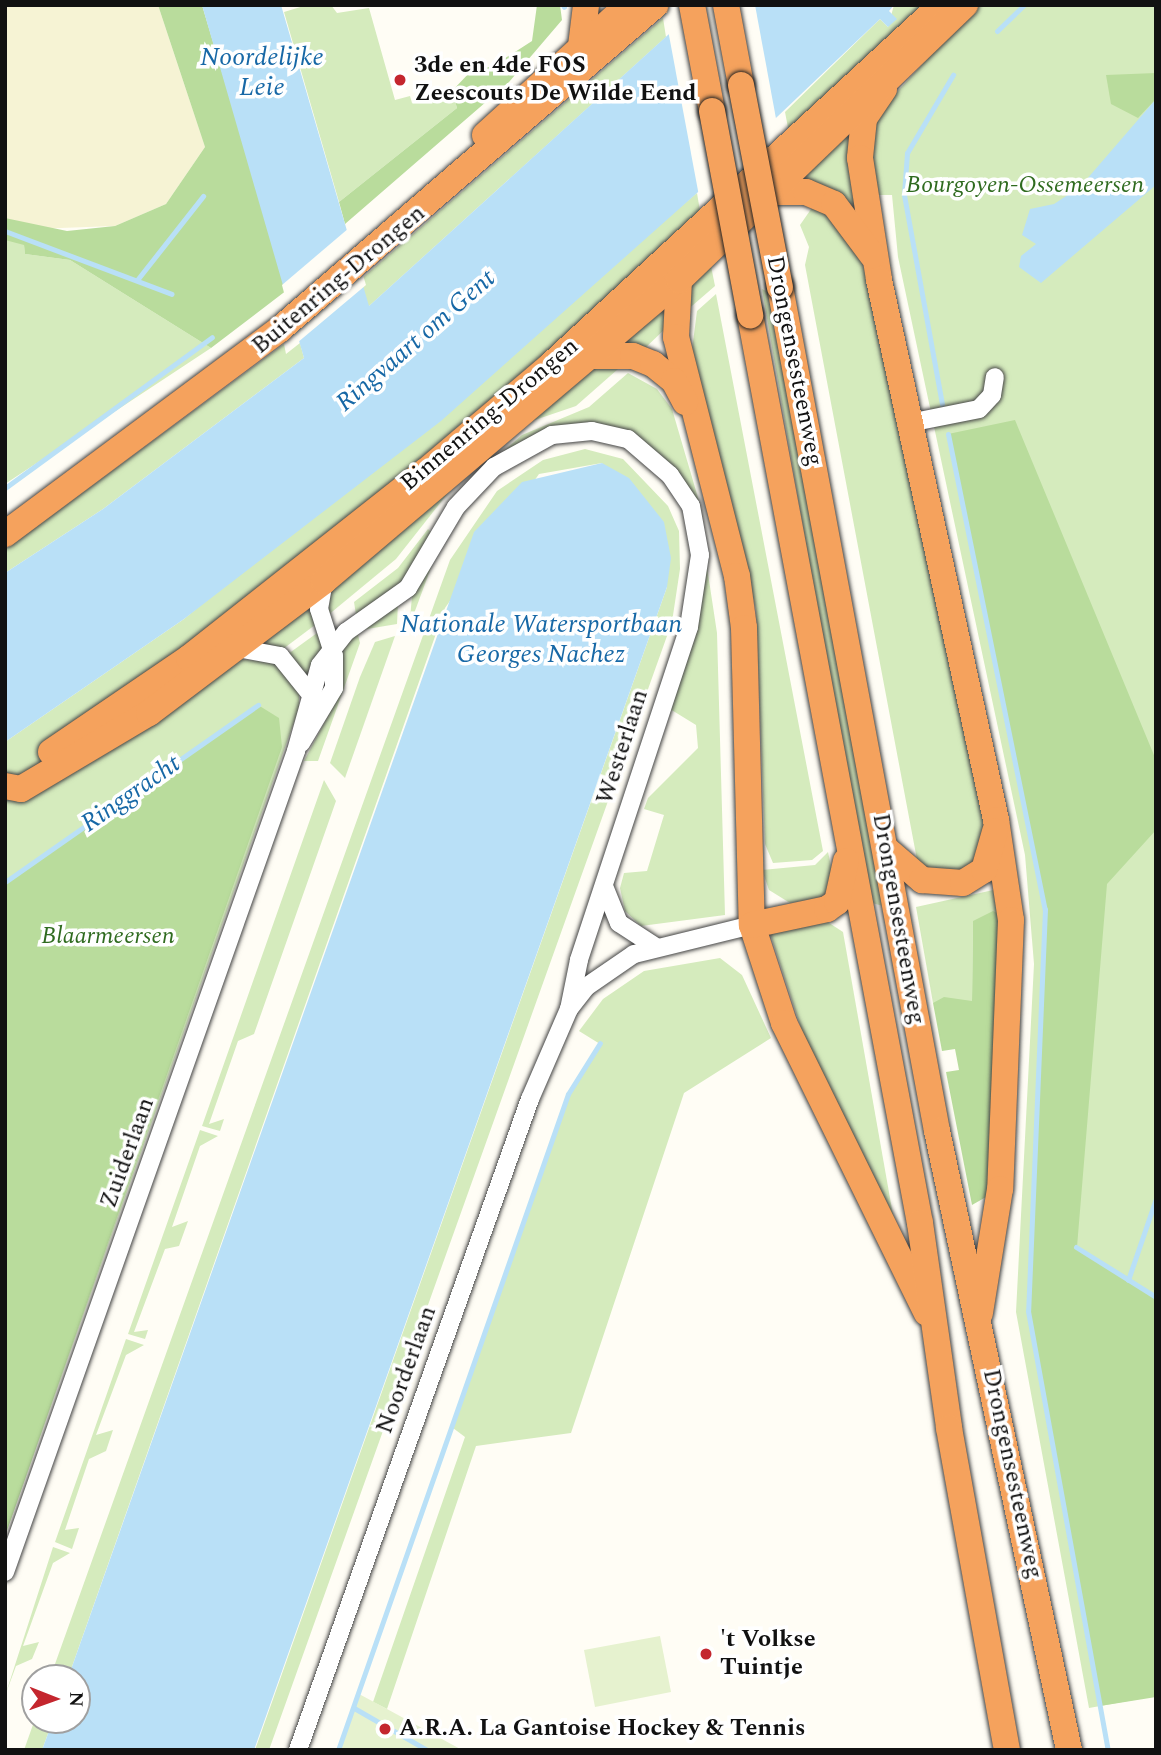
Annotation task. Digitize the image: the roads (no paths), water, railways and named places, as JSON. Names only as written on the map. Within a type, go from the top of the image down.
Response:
[{"type":"highway","points":[[581,46],[586,5]]},
{"type":"highway","points":[[384,244],[395,215],[628,5]]},
{"type":"highway","name":"Buitenring-Drongen","points":[[5,534],[280,329],[363,262],[655,5]]},
{"type":"highway","name":"Drongensesteenweg","points":[[692,5],[849,841],[1007,1750]]},
{"type":"highway","name":"Drongensesteenweg","points":[[726,5],[978,1321],[1069,1750]]},
{"type":"highway","name":"Binnenring-Drongen","points":[[5,783],[189,658],[426,471],[552,364],[941,5]]},
{"type":"highway","points":[[5,783],[22,789],[94,748],[237,649],[324,581],[593,356],[679,280],[884,89],[965,5]]},
{"type":"highway","points":[[879,280],[860,138],[884,89]]},
{"type":"highway","points":[[774,192],[806,192],[834,204],[868,243],[922,421],[996,820],[1013,952],[996,1240],[978,1321]]},
{"type":"highway","points":[[679,280],[674,327],[744,628],[752,925],[784,1023],[933,1324]]},
{"type":"highway","points":[[593,356],[633,356],[664,371],[701,440]]},
{"type":"highway","points":[[886,849],[922,880],[963,883],[984,870],[992,855],[996,820]]},
{"type":"highway","points":[[752,925],[837,902],[849,841]]},
{"type":"street","points":[[922,421],[987,405],[995,377]]},
{"type":"street","name":"Westerlaan","points":[[408,588],[472,488],[516,452],[552,435],[592,431],[628,439],[682,491],[699,538],[696,599],[605,883],[569,1009]]},
{"type":"street","name":"Zuiderlaan","points":[[296,751],[334,688],[331,648],[320,609],[324,581]]},
{"type":"street","name":"Zuiderlaan","points":[[5,1572],[296,751],[308,691],[331,648],[408,588]]},
{"type":"street","points":[[237,649],[280,656],[308,691]]},
{"type":"street","points":[[605,883],[619,923],[656,947]]},
{"type":"street","points":[[569,1009],[610,968],[656,947],[752,925]]},
{"type":"street","name":"Noorderlaan","points":[[298,1750],[530,1099],[569,1009]]},
{"type":"water","points":[[202,5],[281,5],[369,306],[701,5],[894,5],[889,11],[897,19],[888,27],[880,19],[697,193],[441,421],[184,619],[5,742],[5,573],[103,509],[304,358]]},
{"type":"water","points":[[1156,99],[1156,185],[1041,283],[1019,267],[1021,256],[1036,244],[1022,235],[1030,209],[1054,204],[1080,187]]},
{"type":"water","name":"Nationale Watersportbaan Georges Nachez","points":[[602,463],[629,478],[664,522],[671,558],[667,587],[254,1750],[42,1750],[48,1734],[91,1734],[91,1664],[73,1664],[474,532],[522,482]]},
{"type":"waterway","points":[[997,31],[1024,5]]},
{"type":"waterway","points":[[942,404],[904,194],[907,153],[953,75]]},
{"type":"waterway","points":[[137,280],[203,196]]},
{"type":"waterway","points":[[5,231],[172,294]]},
{"type":"waterway","points":[[5,488],[212,337]]},
{"type":"waterway","points":[[948,434],[1045,909],[1028,1311],[1108,1750]]},
{"type":"waterway","name":"Ringgracht","points":[[5,882],[258,705]]},
{"type":"waterway","points":[[338,1750],[568,1094],[600,1043]]},
{"type":"waterway","points":[[1128,1280],[1156,1198]]},
{"type":"waterway","points":[[1076,1247],[1156,1297]]},
{"type":"waterway","points":[[354,1708],[427,1750]]},
{"type":"place","name":"3de en 4de FOS Zeescouts De Wilde Eend","points":[[400,80]]},
{"type":"place","name":"'t Volkse Tuintje","points":[[706,1654]]},
{"type":"place","name":"A.R.A. La Gantoise Hockey & Tennis","points":[[385,1729]]},
{"type":"water label","name":"Noordelijke Leie","points":[[262,73]]},
{"type":"water label","name":"Ringvaart om Gent","points":[[416,341]]},
{"type":"park label","name":"Bourgoyen-Ossemeersen","points":[[1025,186]]},
{"type":"park label","name":"Blaarmeersen","points":[[108,937]]}]
